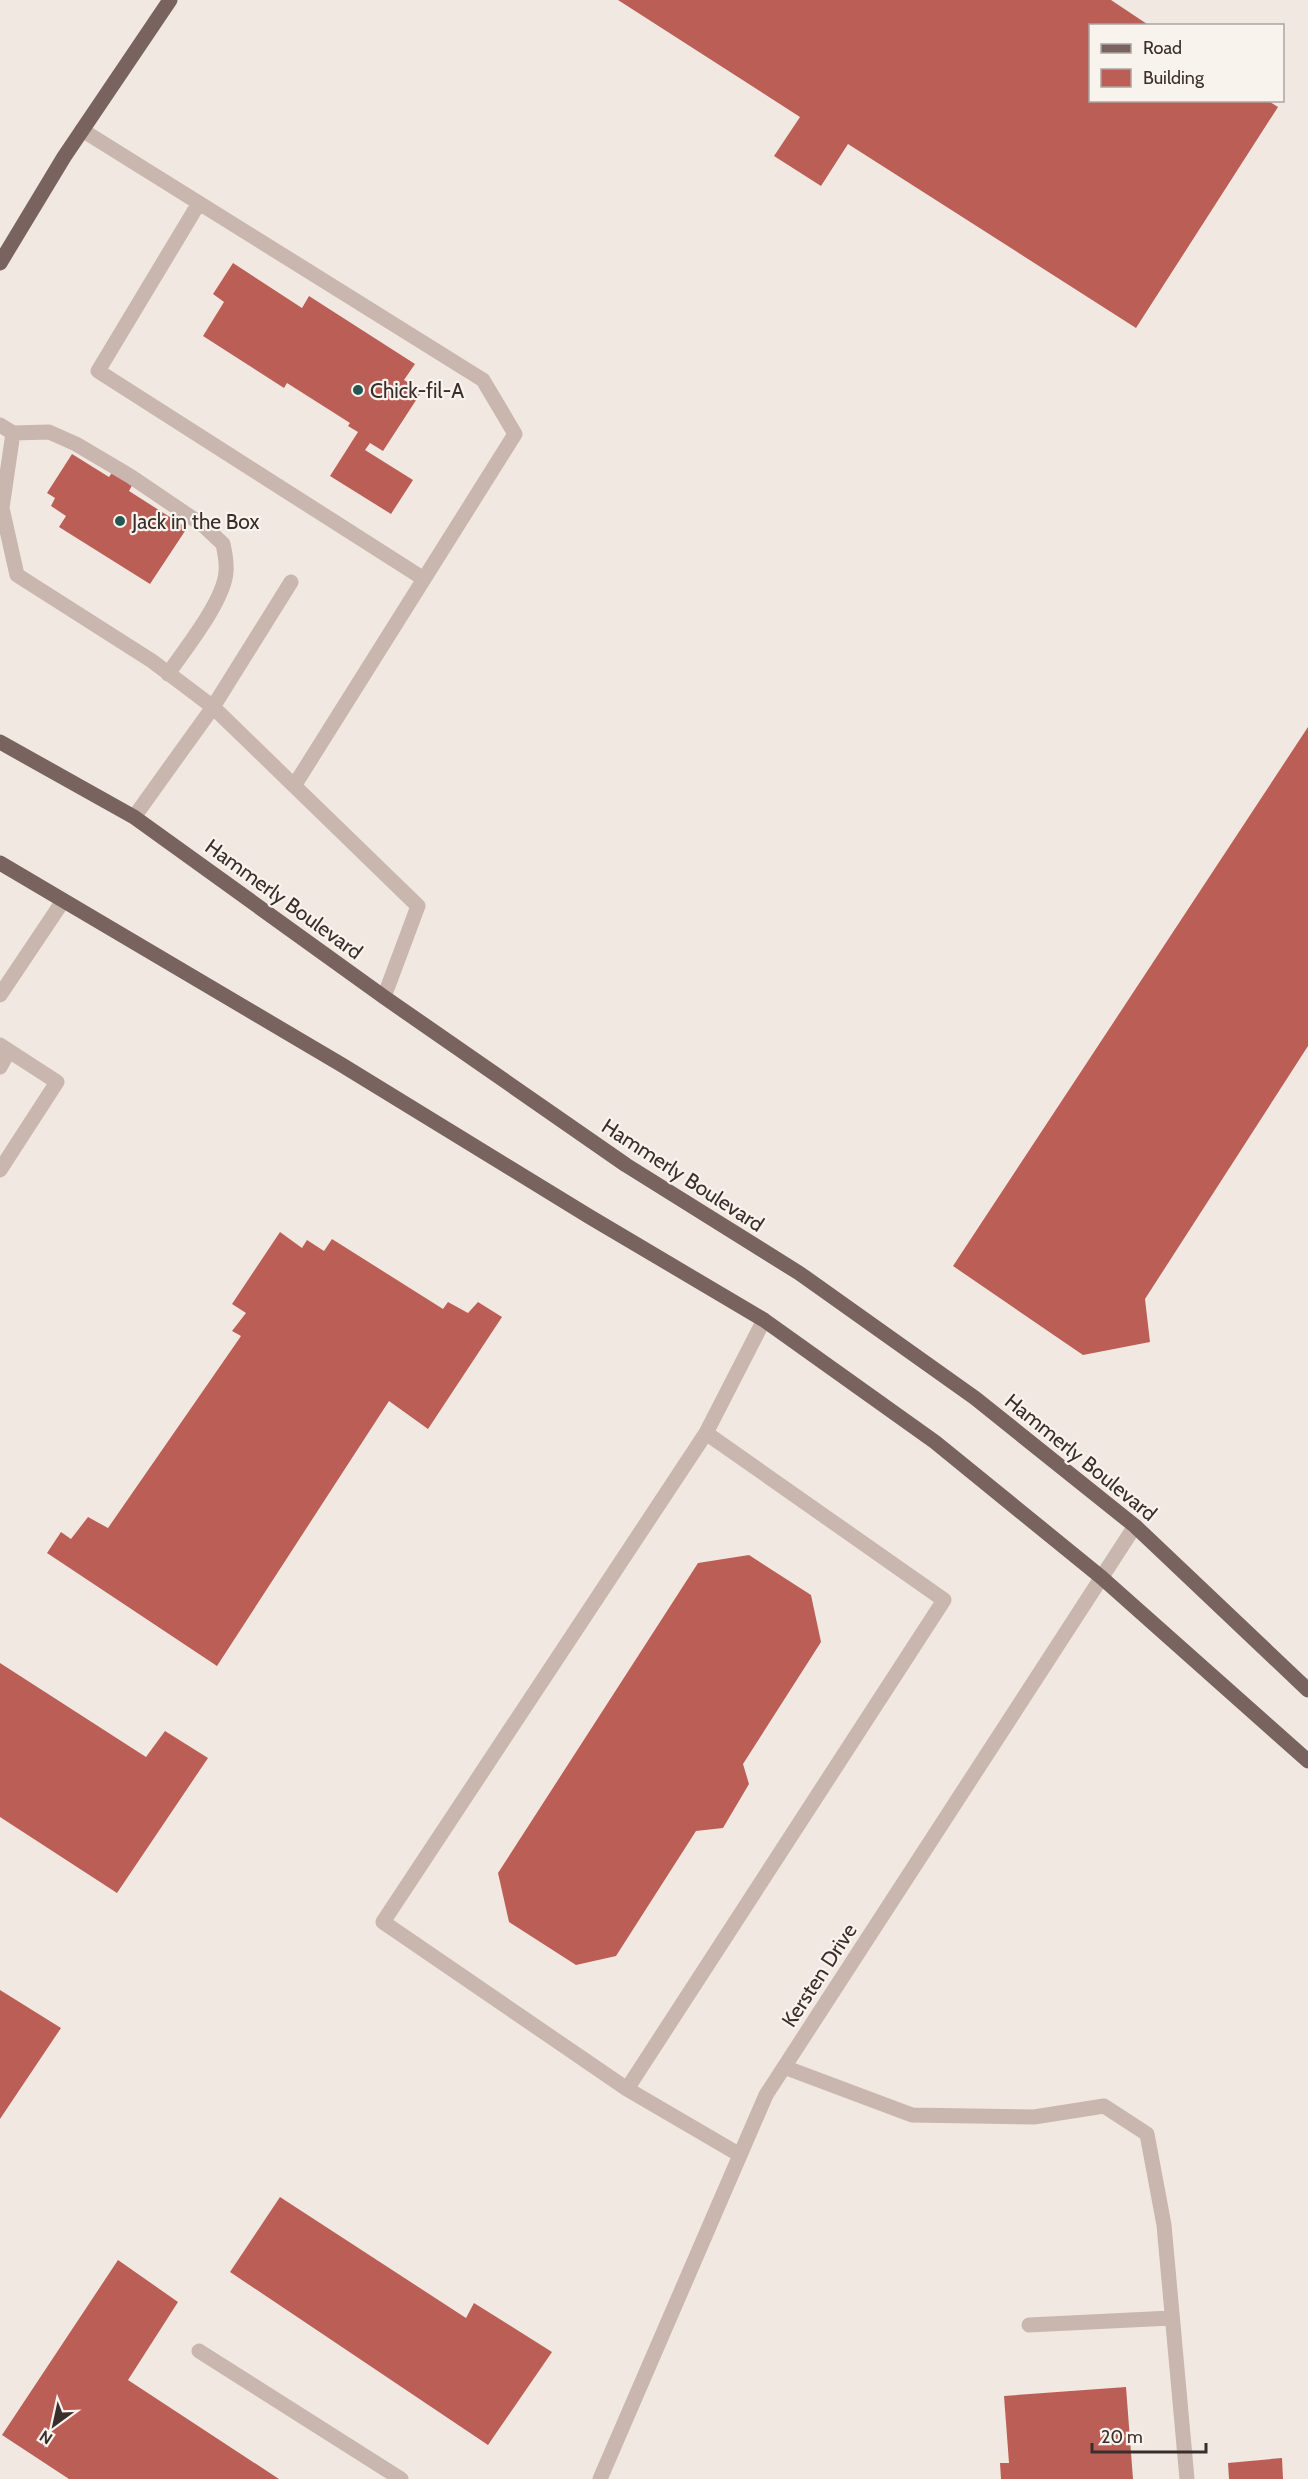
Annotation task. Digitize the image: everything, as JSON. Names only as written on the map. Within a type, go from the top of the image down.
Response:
[{"type":"main road","points":[[0,263],[82,130],[170,0]]},
{"type":"main road","name":"Hammerly Boulevard","points":[[1,741],[134,817],[384,997],[626,1165],[808,1280],[975,1398],[1135,1526],[1308,1690]]},
{"type":"main road","points":[[0,863],[342,1065],[590,1217],[764,1320],[935,1442],[1101,1577],[1308,1761]]},
{"type":"street","points":[[82,130],[483,380],[515,434],[294,786]]},
{"type":"street","points":[[200,203],[98,371],[424,579]]},
{"type":"street","points":[[168,674],[214,605],[223,587],[226,572],[223,544],[204,526],[149,488],[76,444],[49,432],[6,429],[2,508],[17,575],[152,661],[168,674],[213,707],[418,906],[384,997]]},
{"type":"street","points":[[134,817],[213,707],[291,582]]},
{"type":"street","points":[[0,995],[63,901]]},
{"type":"street","points":[[0,1066],[5,1048],[57,1082],[0,1170]]},
{"type":"street","points":[[740,2155],[627,2089],[383,1922],[706,1433],[764,1320]]},
{"type":"street","points":[[627,2089],[944,1600],[706,1433]]},
{"type":"street","name":"Kersten Drive","points":[[600,2479],[766,2095],[1135,1526]]},
{"type":"street","points":[[784,2067],[912,2115],[1034,2117],[1104,2106],[1147,2134],[1164,2225],[1187,2479]]},
{"type":"street","points":[[1029,2325],[1171,2318]]},
{"type":"street","points":[[199,2351],[401,2479]]},
{"type":"building","points":[[618,0],[1111,0],[1147,24],[1089,24],[1089,102],[1270,102],[1278,107],[1136,328],[848,144],[821,186],[774,156],[800,117]]},
{"type":"building","name":"Chick-fil-A","points":[[233,263],[302,308],[309,296],[415,364],[404,380],[422,391],[383,451],[370,443],[365,450],[413,480],[391,514],[330,476],[358,432],[348,426],[350,423],[287,383],[284,388],[203,336],[224,302],[213,294]]},
{"type":"building","name":"Jack in the Box","points":[[72,454],[109,477],[114,470],[134,482],[129,491],[187,528],[150,584],[59,527],[66,516],[51,506],[55,498],[47,493]]},
{"type":"building","points":[[1308,727],[1308,1046],[1145,1299],[1150,1342],[1083,1355],[953,1266]]},
{"type":"building","points":[[280,1232],[302,1248],[307,1240],[324,1251],[332,1239],[443,1309],[448,1302],[468,1313],[478,1302],[502,1317],[428,1429],[389,1401],[217,1666],[47,1553],[61,1532],[71,1539],[88,1517],[108,1528],[241,1336],[232,1331],[246,1313],[232,1304]]},
{"type":"building","points":[[749,1555],[811,1595],[821,1642],[743,1764],[749,1784],[723,1828],[696,1831],[616,1956],[576,1965],[509,1922],[498,1873],[698,1563]]},
{"type":"building","points":[[0,1663],[146,1757],[165,1731],[208,1758],[117,1893],[0,1817]]},
{"type":"building","points":[[0,1990],[61,2028],[0,2119]]},
{"type":"building","points":[[280,2197],[466,2318],[474,2303],[552,2352],[488,2445],[230,2272]]},
{"type":"building","points":[[118,2260],[178,2302],[128,2380],[279,2479],[69,2479],[2,2435]]},
{"type":"building","points":[[1126,2387],[1133,2479],[1001,2479],[1000,2463],[1009,2463],[1004,2396]]},
{"type":"building","points":[[1282,2458],[1283,2479],[1229,2479],[1228,2463]]},
{"type":"place","name":"Chick-fil-A","points":[[358,390]]},
{"type":"place","name":"Jack in the Box","points":[[120,521]]}]
